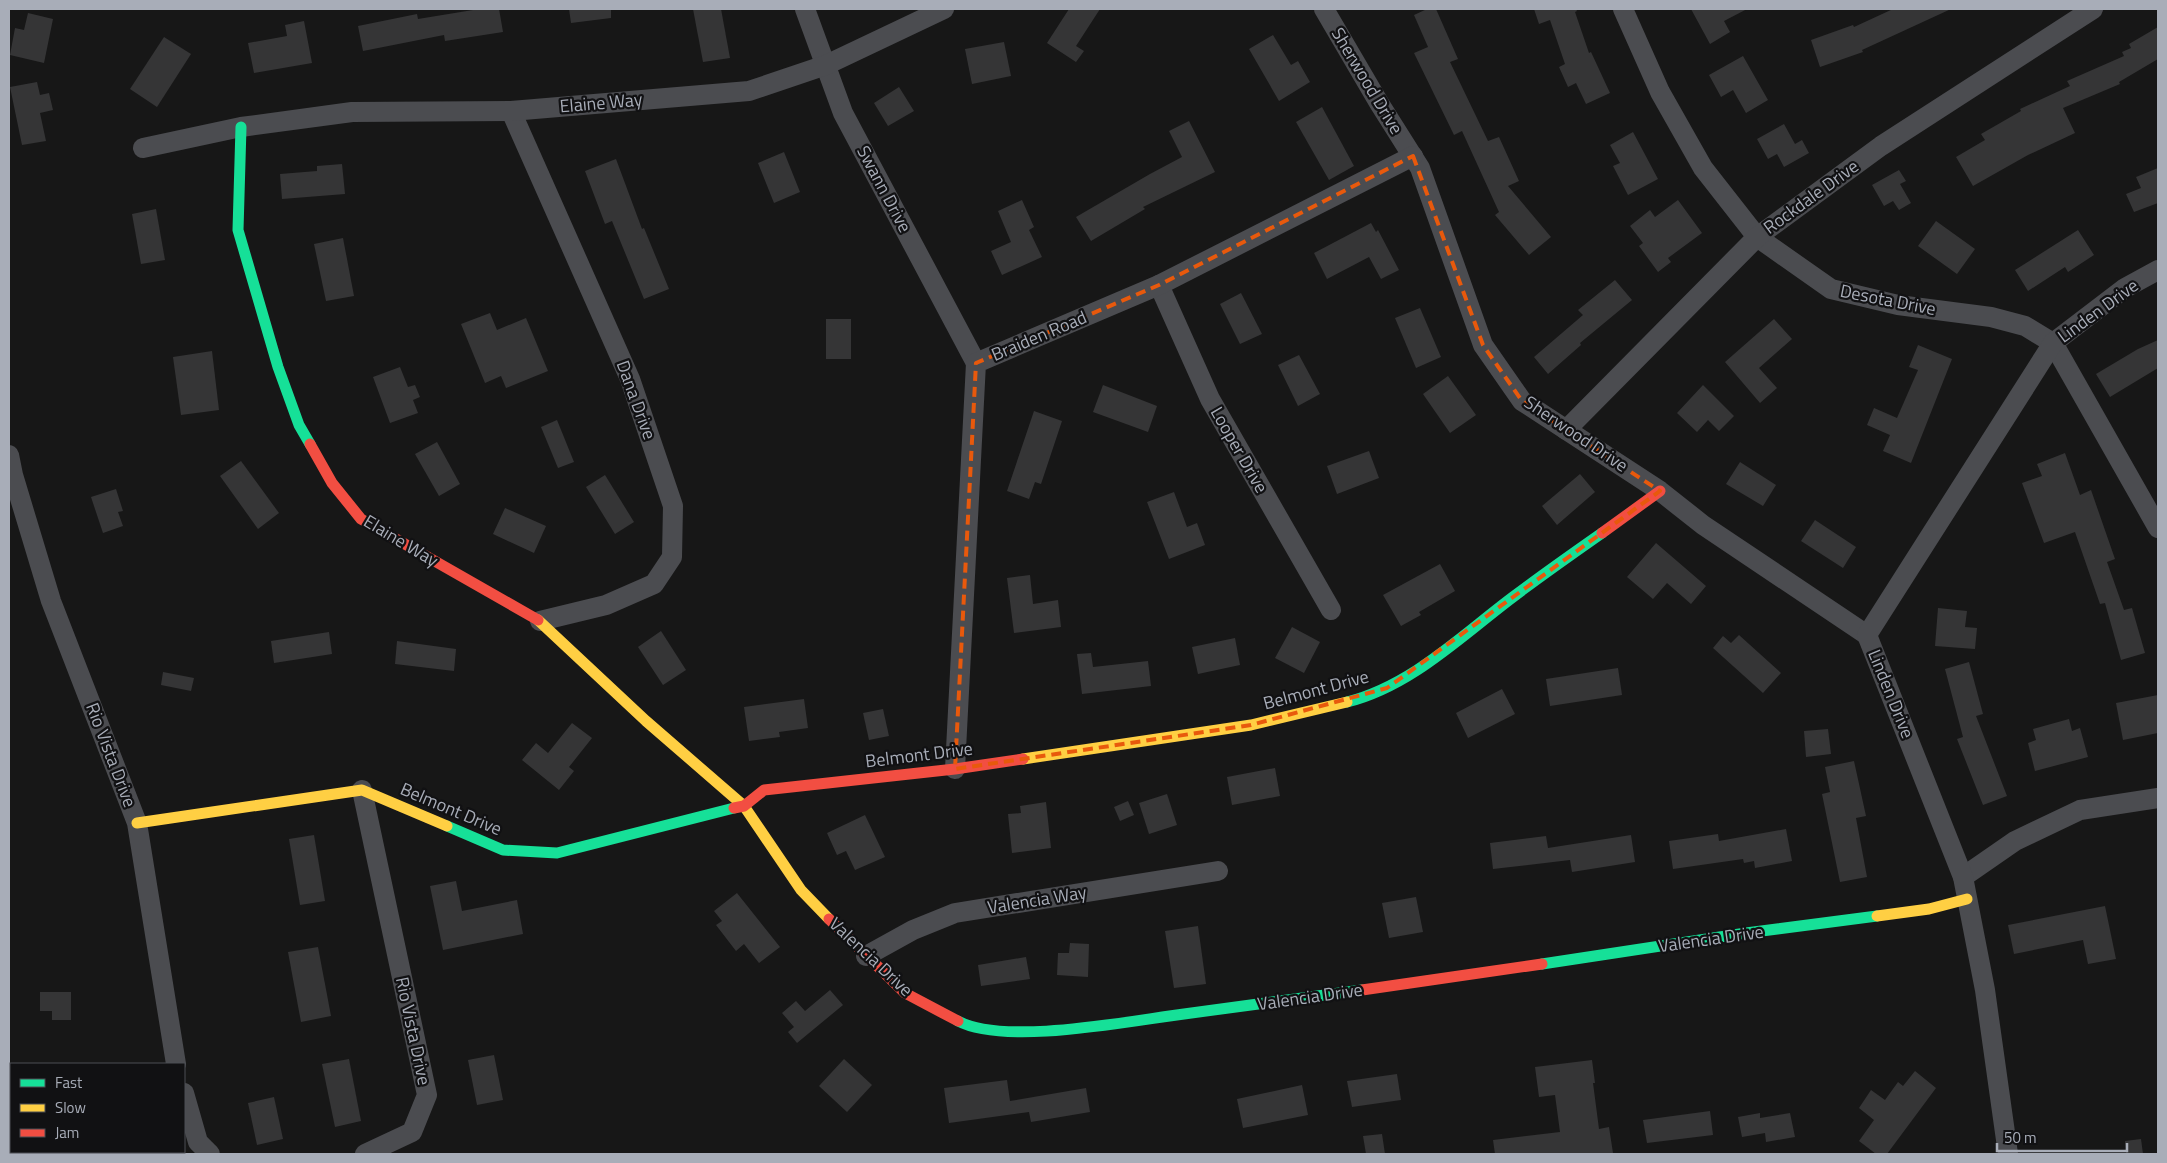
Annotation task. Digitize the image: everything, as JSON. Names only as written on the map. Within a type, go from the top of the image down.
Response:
[{"type":"street","name":"Swann Drive","points":[[804,9],[843,113],[976,363]]},
{"type":"street","name":"Elaine Way","points":[[144,148],[241,127],[352,112],[511,111],[749,90],[826,65],[944,9]]},
{"type":"street","name":"Sherwood Drive","points":[[1324,9],[1379,103],[1420,168],[1484,345],[1522,401],[1660,491],[1703,525],[1867,635]]},
{"type":"street","name":"Desota Drive","points":[[1623,9],[1660,92],[1703,168],[1756,237],[1831,289],[1898,305],[1991,317],[2025,326],[2053,343],[2158,528]]},
{"type":"street","name":"Rockdale Drive","points":[[1566,430],[1756,237],[1881,146],[2093,9]]},
{"type":"street","name":"Dana Drive","points":[[511,111],[630,379],[673,506],[672,557],[654,584],[606,605],[540,621]]},
{"type":"street","name":"Elaine Way","points":[[241,127],[238,230],[278,367],[299,425],[332,483],[361,519],[540,621],[646,721],[744,806]]},
{"type":"street","name":"Braiden Road","points":[[955,769],[976,363],[1159,285],[1412,156]]},
{"type":"street","name":"Linden Drive","points":[[2008,1154],[1985,990],[1963,877],[1867,635],[2053,343],[2125,288],[2158,270]]},
{"type":"street","name":"Looper Drive","points":[[1159,285],[1210,399],[1330,610]]},
{"type":"street","name":"Rio Vista Drive","points":[[9,454],[13,475],[52,601],[137,823],[176,1063]]},
{"type":"street","name":"Belmont Drive","points":[[362,790],[503,850],[557,853],[744,806],[764,790],[955,769],[1251,725],[1350,701],[1387,688],[1442,652],[1513,597],[1660,491]]},
{"type":"street","name":"Rio Vista Drive","points":[[362,790],[427,1095],[412,1132],[365,1154]]},
{"type":"street","points":[[137,823],[362,790]]},
{"type":"street","points":[[1963,877],[2015,841],[2080,810],[2158,798]]},
{"type":"street","name":"Valencia Drive","points":[[744,806],[801,890],[905,994],[964,1024],[1006,1032],[1080,1028],[1417,982],[1736,934],[1929,909],[1967,899]]},
{"type":"street","name":"Valencia Way","points":[[866,956],[913,930],[956,913],[1218,870]]},
{"type":"street","points":[[185,1096],[198,1142],[210,1154]]},
{"type":"highlighted area","points":[[1413,156],[1483,345],[1522,401],[1660,491],[1387,688],[1251,725],[955,769],[976,363],[1159,285]]},
{"type":"building","points":[[479,9],[499,9],[503,32],[445,41],[444,35],[363,51],[358,26],[417,14],[418,19]]},
{"type":"building","points":[[569,9],[611,9],[611,18],[571,23]]},
{"type":"building","points":[[693,9],[721,9],[730,58],[703,62]]},
{"type":"building","points":[[1069,9],[1100,9],[1076,46],[1084,51],[1076,62],[1047,43]]},
{"type":"building","points":[[1427,9],[1436,9],[1458,59],[1450,62],[1488,141],[1499,137],[1519,181],[1508,186],[1551,237],[1529,255],[1495,215],[1499,212],[1462,131],[1454,135],[1414,53],[1428,47],[1414,15]]},
{"type":"building","points":[[1534,9],[1576,9],[1577,11],[1575,12],[1589,53],[1591,52],[1610,93],[1586,104],[1576,83],[1568,87],[1559,67],[1565,64],[1550,20],[1539,24]]},
{"type":"building","points":[[1691,9],[1747,9],[1724,21],[1730,32],[1710,44]]},
{"type":"building","points":[[1893,9],[1951,9],[1862,50],[1863,52],[1820,67],[1811,40],[1853,25],[1854,27]]},
{"type":"building","points":[[28,13],[53,19],[44,63],[10,55],[15,28],[24,30]]},
{"type":"building","points":[[304,21],[312,63],[254,73],[248,43],[287,36],[285,25]]},
{"type":"building","points":[[2158,27],[2158,59],[2119,82],[2120,84],[2063,108],[2075,133],[2028,155],[1973,186],[1956,157],[1985,140],[1981,134],[2021,111],[2020,109],[2070,86],[2067,81],[2124,56],[2122,52],[2131,48],[2129,44]]},
{"type":"building","points":[[1273,35],[1291,65],[1298,61],[1310,82],[1279,101],[1249,49]]},
{"type":"building","points":[[164,37],[191,54],[157,107],[130,89]]},
{"type":"building","points":[[1004,42],[1011,76],[972,84],[965,49]]},
{"type":"building","points":[[1743,56],[1768,100],[1746,113],[1733,90],[1721,97],[1709,75]]},
{"type":"building","points":[[37,82],[40,95],[49,93],[53,110],[40,113],[46,141],[22,145],[10,87]]},
{"type":"building","points":[[899,87],[914,111],[888,126],[874,103]]},
{"type":"building","points":[[1322,107],[1354,166],[1329,180],[1296,122]]},
{"type":"building","points":[[1189,121],[1215,172],[1143,207],[1145,209],[1091,241],[1076,217],[1182,157],[1169,131]]},
{"type":"building","points":[[1784,124],[1795,144],[1802,140],[1809,153],[1784,167],[1777,154],[1768,159],[1757,139]]},
{"type":"building","points":[[1633,132],[1658,179],[1628,195],[1613,166],[1620,163],[1610,145]]},
{"type":"building","points":[[784,152],[800,192],[774,203],[758,163]]},
{"type":"building","points":[[616,159],[642,229],[644,228],[669,289],[644,299],[612,221],[605,224],[585,171]]},
{"type":"building","points":[[342,164],[345,194],[282,199],[280,174],[317,171],[317,166]]},
{"type":"building","points":[[2158,168],[2158,203],[2134,212],[2126,194],[2141,188],[2136,177]]},
{"type":"building","points":[[1899,170],[1906,181],[1900,184],[1911,203],[1899,210],[1893,201],[1884,206],[1872,185]]},
{"type":"building","points":[[1022,200],[1034,227],[1029,230],[1042,257],[1002,275],[991,251],[1011,242],[998,211]]},
{"type":"building","points":[[1678,200],[1702,233],[1668,258],[1671,262],[1658,272],[1639,246],[1643,243],[1630,226],[1650,210],[1655,217]]},
{"type":"building","points":[[156,209],[165,260],[141,264],[132,214]]},
{"type":"building","points":[[1936,221],[1975,249],[1957,274],[1918,246]]},
{"type":"building","points":[[1371,223],[1376,232],[1378,230],[1399,270],[1381,279],[1369,257],[1327,279],[1314,253]]},
{"type":"building","points":[[2078,230],[2094,255],[2068,272],[2065,267],[2028,291],[2015,270]]},
{"type":"building","points":[[343,238],[354,296],[326,301],[314,244]]},
{"type":"building","points":[[1615,280],[1632,300],[1580,343],[1581,345],[1548,374],[1534,357],[1583,315],[1578,310]]},
{"type":"building","points":[[1241,293],[1262,334],[1240,344],[1220,304]]},
{"type":"building","points":[[1420,308],[1441,357],[1416,368],[1395,318]]},
{"type":"building","points":[[490,313],[497,330],[526,318],[548,371],[506,388],[501,376],[485,383],[461,324]]},
{"type":"building","points":[[826,319],[851,319],[851,359],[826,359]]},
{"type":"building","points":[[1774,319],[1792,339],[1759,368],[1777,388],[1760,403],[1725,362]]},
{"type":"building","points":[[2158,340],[2158,368],[2110,397],[2096,374],[2138,349]]},
{"type":"building","points":[[1918,345],[1952,359],[1911,463],[1883,451],[1890,435],[1867,425],[1874,408],[1897,418],[1918,370],[1909,367]]},
{"type":"building","points":[[212,351],[219,410],[181,415],[173,357]]},
{"type":"building","points":[[1299,355],[1320,394],[1298,406],[1278,365]]},
{"type":"building","points":[[400,367],[408,387],[415,385],[420,397],[413,400],[418,413],[390,423],[373,377]]},
{"type":"building","points":[[1448,376],[1476,415],[1450,433],[1423,394]]},
{"type":"building","points":[[1103,385],[1157,406],[1148,432],[1093,412]]},
{"type":"building","points":[[1703,385],[1734,416],[1719,431],[1708,420],[1697,432],[1677,413]]},
{"type":"building","points":[[1034,411],[1062,421],[1041,484],[1035,482],[1029,499],[1007,491]]},
{"type":"building","points":[[557,420],[574,462],[558,468],[541,427]]},
{"type":"building","points":[[437,442],[460,484],[439,496],[415,454]]},
{"type":"building","points":[[1369,451],[1379,478],[1337,494],[1327,466]]},
{"type":"building","points":[[2065,453],[2080,495],[2091,490],[2115,559],[2107,562],[2124,610],[2132,608],[2145,653],[2121,660],[2105,603],[2100,604],[2075,532],[2044,543],[2022,483],[2042,476],[2037,464]]},
{"type":"building","points":[[241,461],[279,513],[258,529],[220,476]]},
{"type":"building","points":[[1740,462],[1776,485],[1763,506],[1726,484]]},
{"type":"building","points":[[1580,474],[1595,492],[1557,525],[1542,506]]},
{"type":"building","points":[[605,475],[634,522],[615,534],[586,487]]},
{"type":"building","points":[[116,489],[123,511],[118,512],[123,526],[103,533],[91,497]]},
{"type":"building","points":[[1174,492],[1187,527],[1197,523],[1205,545],[1169,559],[1147,502]]},
{"type":"building","points":[[505,508],[546,526],[534,553],[493,534]]},
{"type":"building","points":[[1815,520],[1856,547],[1843,568],[1801,541]]},
{"type":"building","points":[[1656,543],[1706,586],[1691,604],[1667,583],[1653,599],[1627,577]]},
{"type":"building","points":[[1440,564],[1455,591],[1419,612],[1421,615],[1401,626],[1383,595]]},
{"type":"building","points":[[1030,575],[1033,604],[1058,600],[1061,627],[1014,633],[1007,578]]},
{"type":"building","points":[[1938,608],[1967,611],[1965,627],[1977,628],[1975,649],[1935,646]]},
{"type":"building","points":[[1292,627],[1320,642],[1304,673],[1275,658]]},
{"type":"building","points":[[661,631],[686,670],[663,685],[638,647]]},
{"type":"building","points":[[329,632],[332,654],[274,663],[271,641]]},
{"type":"building","points":[[1739,635],[1781,673],[1763,693],[1713,648],[1723,636],[1731,643]]},
{"type":"building","points":[[1235,638],[1240,665],[1198,674],[1192,647]]},
{"type":"building","points":[[397,641],[456,649],[454,671],[395,664]]},
{"type":"building","points":[[1091,653],[1093,667],[1148,661],[1151,686],[1082,694],[1077,654]]},
{"type":"building","points":[[1969,662],[1983,714],[1976,716],[2007,796],[1983,805],[1957,739],[1963,737],[1945,669]]},
{"type":"building","points":[[1618,668],[1622,695],[1550,706],[1546,679]]},
{"type":"building","points":[[163,672],[194,678],[191,691],[161,685]]},
{"type":"building","points":[[1502,689],[1515,714],[1468,738],[1456,713]]},
{"type":"building","points":[[2158,695],[2158,733],[2123,740],[2116,703]]},
{"type":"building","points":[[804,699],[808,728],[779,732],[780,737],[749,741],[744,707]]},
{"type":"building","points":[[883,709],[889,736],[869,740],[863,713]]},
{"type":"building","points":[[2069,719],[2072,731],[2080,728],[2088,757],[2035,771],[2028,743],[2036,740],[2033,729]]},
{"type":"building","points":[[572,723],[592,738],[569,767],[574,771],[559,790],[522,760],[536,743],[548,753]]},
{"type":"building","points":[[1828,729],[1831,754],[1806,757],[1804,731]]},
{"type":"building","points":[[1854,761],[1866,816],[1856,818],[1867,877],[1840,882],[1822,794],[1830,792],[1825,767]]},
{"type":"building","points":[[1275,768],[1280,796],[1232,805],[1227,777]]},
{"type":"building","points":[[1167,794],[1177,825],[1149,834],[1139,803]]},
{"type":"building","points":[[1128,801],[1134,815],[1120,821],[1114,807]]},
{"type":"building","points":[[1046,802],[1051,848],[1012,853],[1008,814],[1021,813],[1020,806]]},
{"type":"building","points":[[865,815],[885,857],[855,870],[846,851],[837,855],[827,833]]},
{"type":"building","points":[[1786,829],[1792,861],[1755,868],[1754,861],[1744,863],[1743,859],[1673,869],[1669,841],[1718,834],[1719,841]]},
{"type":"building","points":[[314,835],[325,901],[300,905],[289,839]]},
{"type":"building","points":[[1631,835],[1635,862],[1572,872],[1570,860],[1493,869],[1490,843],[1546,836],[1548,848]]},
{"type":"building","points":[[456,881],[462,911],[517,900],[523,934],[443,950],[430,886]]},
{"type":"building","points":[[737,893],[780,947],[759,963],[744,944],[736,951],[716,925],[722,921],[714,911]]},
{"type":"building","points":[[1416,897],[1423,932],[1389,938],[1382,903]]},
{"type":"building","points":[[2105,906],[2116,959],[2088,964],[2083,940],[2014,954],[2008,925]]},
{"type":"building","points":[[1198,926],[1206,984],[1174,988],[1165,931]]},
{"type":"building","points":[[1070,943],[1089,944],[1088,977],[1057,975],[1058,953],[1069,953]]},
{"type":"building","points":[[318,947],[331,1016],[301,1022],[288,952]]},
{"type":"building","points":[[1026,957],[1030,979],[981,986],[978,965]]},
{"type":"building","points":[[830,990],[843,1005],[797,1043],[788,1032],[794,1027],[782,1013],[796,1001],[805,1011]]},
{"type":"building","points":[[40,992],[71,992],[71,1020],[52,1020],[52,1011],[40,1011]]},
{"type":"building","points":[[494,1055],[503,1100],[477,1105],[468,1060]]},
{"type":"building","points":[[349,1059],[361,1121],[335,1127],[322,1064]]},
{"type":"building","points":[[844,1059],[872,1085],[847,1112],[819,1086]]},
{"type":"building","points":[[1592,1060],[1599,1129],[1609,1127],[1613,1153],[1495,1154],[1493,1140],[1560,1132],[1555,1095],[1539,1097],[1535,1067]]},
{"type":"building","points":[[1915,1071],[1936,1088],[1887,1154],[1876,1154],[1859,1141],[1874,1120],[1859,1108],[1871,1090],[1885,1100],[1898,1082],[1903,1086]]},
{"type":"building","points":[[1397,1074],[1401,1100],[1352,1107],[1347,1081]]},
{"type":"building","points":[[1007,1080],[1010,1101],[1086,1088],[1090,1112],[1031,1122],[1029,1112],[949,1123],[944,1088]]},
{"type":"building","points":[[1302,1085],[1308,1115],[1243,1128],[1237,1099]]},
{"type":"building","points":[[274,1097],[283,1139],[257,1145],[248,1103]]},
{"type":"building","points":[[1710,1111],[1713,1135],[1647,1143],[1643,1120]]},
{"type":"building","points":[[1760,1113],[1760,1118],[1790,1113],[1795,1137],[1766,1142],[1765,1133],[1742,1137],[1738,1117]]},
{"type":"building","points":[[1382,1134],[1385,1154],[1366,1154],[1363,1136]]},
{"type":"building","points":[[2141,1139],[2143,1154],[2126,1154],[2125,1141]]},
{"type":"traffic: fast","points":[[241,127],[238,230],[278,367],[299,425],[310,444]]},
{"type":"traffic: fast","points":[[1347,702],[1393,684],[1414,672],[1602,533]]},
{"type":"traffic: fast","points":[[447,826],[503,850],[557,853],[734,808]]},
{"type":"traffic: fast","points":[[1542,964],[1746,933],[1877,916]]},
{"type":"traffic: fast","points":[[958,1021],[979,1028],[1005,1031],[1068,1030],[1362,990]]},
{"type":"traffic: slow","points":[[538,620],[646,721],[744,806],[801,890],[829,919]]},
{"type":"traffic: slow","points":[[1023,759],[1251,725],[1347,702]]},
{"type":"traffic: slow","points":[[137,823],[362,790],[447,826]]},
{"type":"traffic: slow","points":[[1877,916],[1929,909],[1967,899]]},
{"type":"traffic: jam","points":[[310,444],[332,483],[361,519],[538,620]]},
{"type":"traffic: jam","points":[[1602,533],[1660,491]]},
{"type":"traffic: jam","points":[[734,808],[744,806],[764,790],[955,769],[1023,759]]},
{"type":"traffic: jam","points":[[829,919],[905,993],[958,1021]]},
{"type":"traffic: jam","points":[[1362,990],[1542,964]]}]
